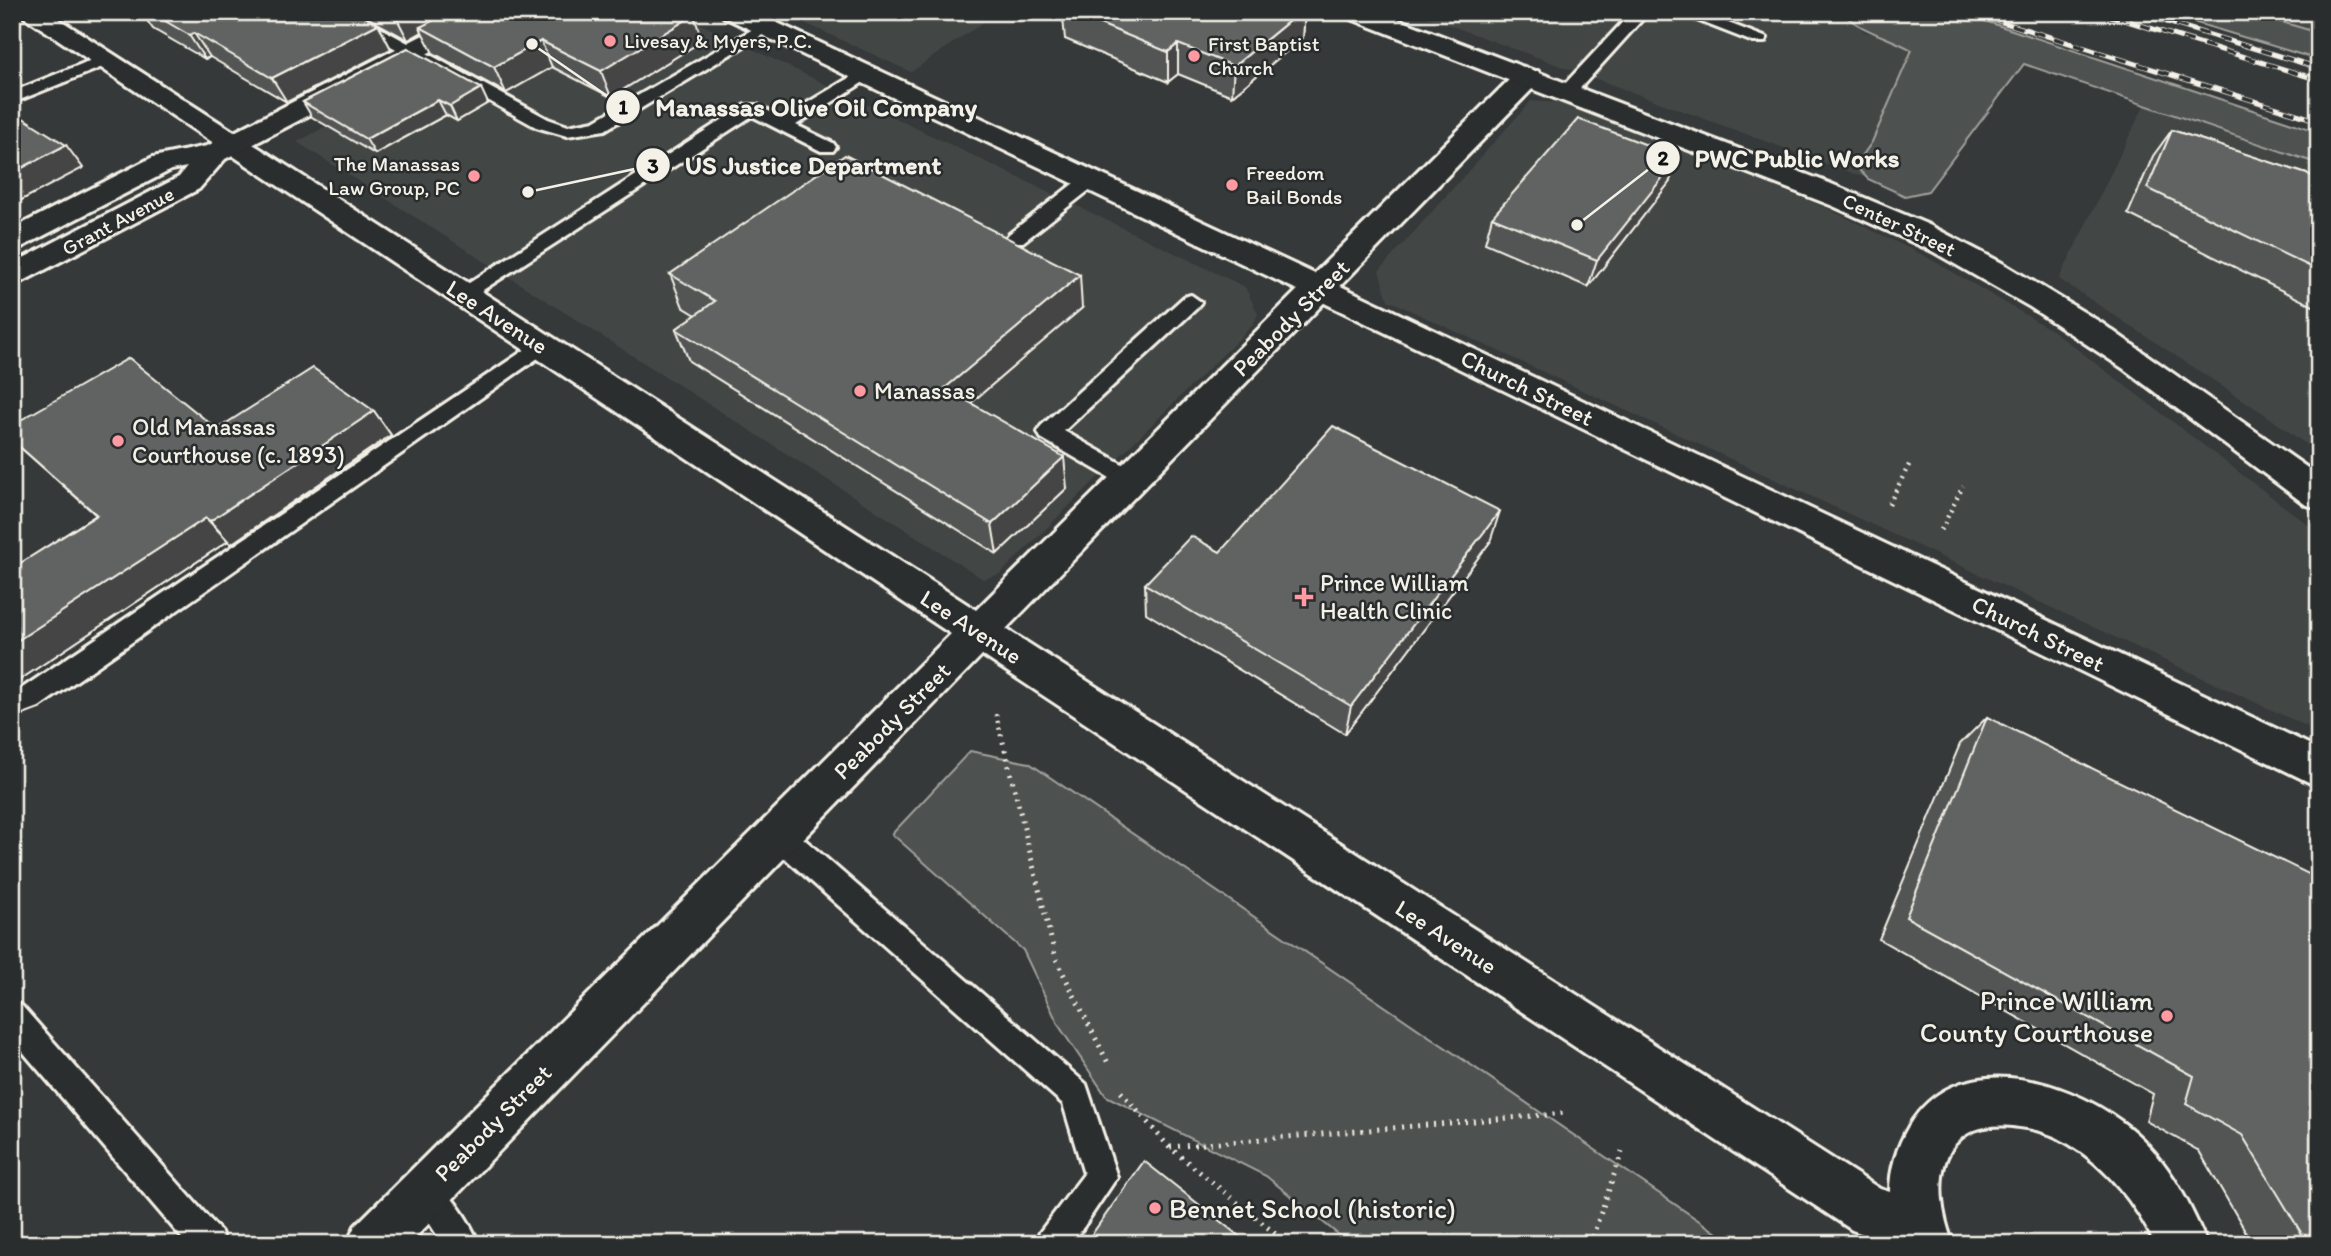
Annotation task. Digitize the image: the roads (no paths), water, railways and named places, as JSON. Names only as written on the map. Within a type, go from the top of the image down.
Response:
[{"type":"main road","name":"Church Street","points":[[733,12],[1321,289],[2319,769]]},
{"type":"main road","name":"Center Street","points":[[1355,12],[1568,91],[1883,215],[1943,244],[2044,300],[2111,343],[2204,407],[2319,495]]},
{"type":"main road","name":"Grant Avenue","points":[[12,242],[163,163],[224,149],[412,52],[478,14]]},
{"type":"main road","name":"Lee Avenue","points":[[44,15],[224,149],[541,346],[1825,1185],[1870,1212],[1923,1235]]},
{"type":"main road","name":"Peabody Street","points":[[373,1244],[1528,77]]},
{"type":"main road","name":"Grant Avenue","points":[[12,277],[189,183],[224,149]]},
{"type":"main road","name":"Lee Avenue","points":[[1923,1235],[1914,1198],[1916,1166],[1927,1136],[1945,1117],[1954,1112],[1973,1103],[2001,1100],[2038,1105],[2080,1124],[2106,1140],[2142,1175],[2160,1200],[2181,1244]]},
{"type":"lane","points":[[338,12],[554,127],[585,131],[599,126],[766,27]]},
{"type":"lane","points":[[1568,91],[1641,12]]},
{"type":"lane","points":[[1684,12],[1759,38]]},
{"type":"lane","points":[[12,98],[48,86],[104,60]]},
{"type":"lane","points":[[783,125],[864,74]]},
{"type":"lane","points":[[462,295],[751,109],[827,147]]},
{"type":"lane","points":[[1016,237],[1090,180]]},
{"type":"lane","points":[[1132,480],[1049,432],[1191,302]]},
{"type":"lane","points":[[21,702],[541,346]]},
{"type":"lane","points":[[779,835],[1075,1095],[1101,1177],[1052,1244]]},
{"type":"lane","points":[[12,1016],[209,1244]]},
{"type":"lane","points":[[425,1192],[463,1244]]},
{"type":"railway","points":[[1970,12],[2319,121]]},
{"type":"railway","points":[[2098,12],[2319,80]]},
{"type":"railway","points":[[2134,12],[2319,68]]},
{"type":"place","name":"Livesay & Myers, P.C.","points":[[610,41]]},
{"type":"place","name":"Manassas Olive Oil Company","points":[[532,44]]},
{"type":"place","name":"First Baptist Church","points":[[1194,56]]},
{"type":"place","name":"The Manassas Law Group, PC","points":[[474,176]]},
{"type":"place","name":"Freedom Bail Bonds","points":[[1232,185]]},
{"type":"place","name":"US Justice Department","points":[[528,192]]},
{"type":"place","name":"PWC Public Works","points":[[1577,225]]},
{"type":"place","name":"Manassas","points":[[860,391]]},
{"type":"place","name":"Old Manassas Courthouse (c. 1893)","points":[[118,441]]},
{"type":"place","name":"Prince William Health Clinic","points":[[1304,597]]},
{"type":"place","name":"Prince William County Courthouse","points":[[2167,1016]]},
{"type":"place","name":"Bennet School (historic)","points":[[1155,1208]]}]
